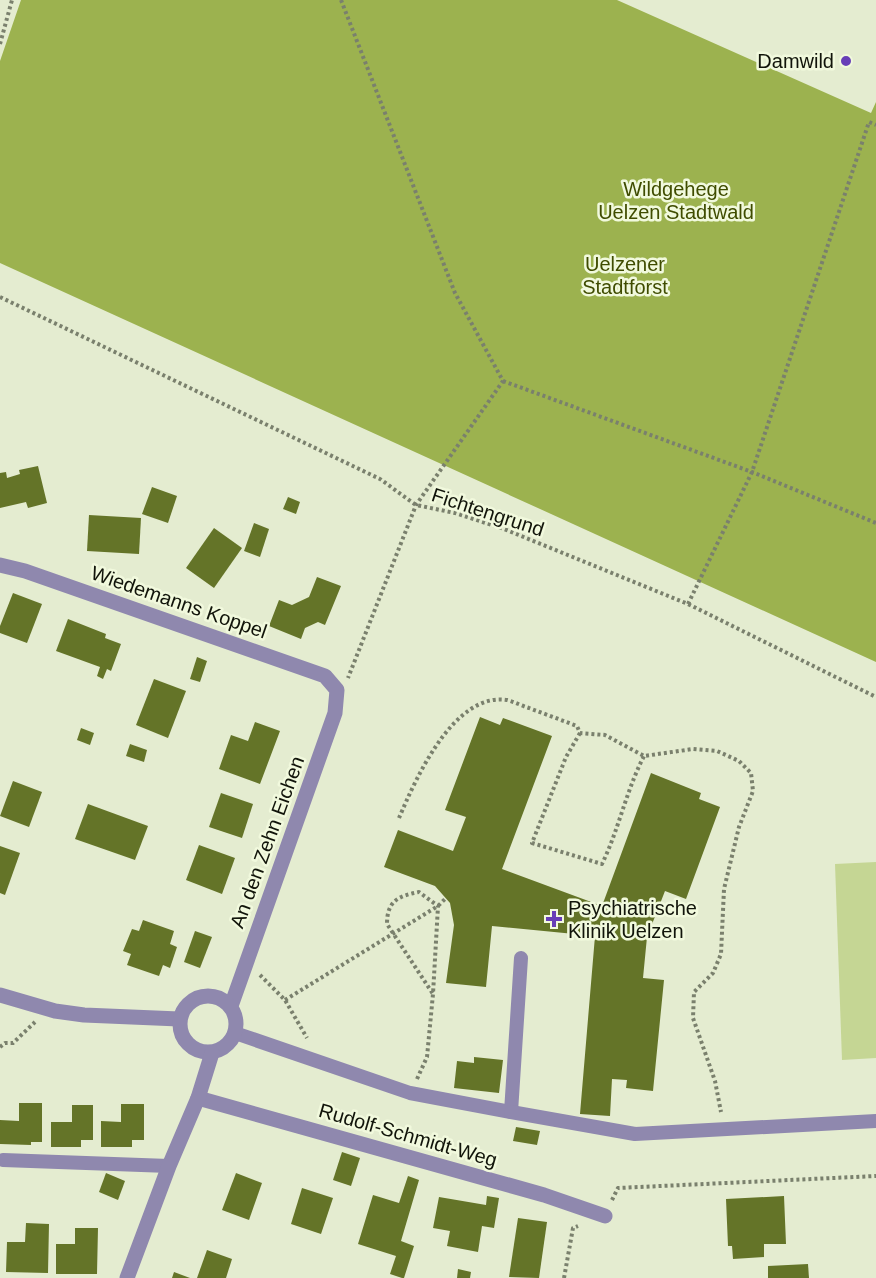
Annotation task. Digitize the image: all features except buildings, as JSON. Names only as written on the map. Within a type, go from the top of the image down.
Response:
[{"type":"street","name":"Wiedemanns Koppel","points":[[0,566],[25,571],[325,676],[337,690]]},
{"type":"street","name":"An den Zehn Eichen","points":[[231,1006],[335,713],[337,690]]},
{"type":"street","points":[[0,995],[48,1009],[84,1016],[179,1020]]},
{"type":"street","points":[[204,995],[219,997],[231,1006],[237,1020],[235,1033],[225,1047],[212,1053],[197,1051],[185,1042],[179,1028],[179,1020],[190,1001],[204,995]]},
{"type":"street","points":[[127,1278],[169,1166],[198,1098],[212,1053]]},
{"type":"street","name":"Rudolf-Schmidt-Weg","points":[[198,1098],[544,1195],[605,1216]]},
{"type":"lane","points":[[510,1112],[521,958]]},
{"type":"lane","points":[[235,1033],[410,1093],[635,1134],[876,1121]]},
{"type":"lane","points":[[3,1160],[169,1166]]},
{"type":"path","points":[[0,44],[12,0]]},
{"type":"path","points":[[341,0],[455,293],[503,381],[752,472],[876,523]]},
{"type":"path","points":[[688,604],[752,472],[869,122],[876,123]]},
{"type":"path","name":"Fichtengrund","points":[[0,297],[380,479],[416,505],[456,513],[504,529],[688,604],[876,697]]},
{"type":"path","points":[[337,690],[351,675],[416,505],[503,381]]},
{"type":"path","points":[[399,818],[412,787],[447,731],[472,707],[492,700],[508,700],[577,726],[580,733]]},
{"type":"path","points":[[580,733],[566,757],[532,843],[602,864],[610,849],[634,775],[644,756]]},
{"type":"path","points":[[580,733],[605,735],[644,756],[693,748],[717,751],[739,761],[751,773],[753,791],[739,827],[724,889],[721,954],[713,973],[694,992],[693,1018],[715,1081],[724,1128]]},
{"type":"path","points":[[433,994],[387,924],[387,911],[394,900],[419,892],[438,906]]},
{"type":"path","points":[[285,1000],[438,906],[446,898]]},
{"type":"path","points":[[410,1093],[427,1057],[438,906]]},
{"type":"path","points":[[246,962],[285,1000],[321,1062]]},
{"type":"path","points":[[0,1047],[5,1043],[13,1043],[48,1009]]},
{"type":"path","points":[[564,1278],[573,1228],[605,1216],[618,1188],[876,1176]]},
{"type":"green space","name":"Uelzener Stadtforst","points":[[21,0],[617,0],[871,113],[876,102],[876,662],[0,263],[0,61]]},
{"type":"green space","points":[[876,862],[876,1058],[842,1060],[835,864]]},
{"type":"place","name":"Damwild","points":[[846,61]]},
{"type":"place","name":"Psychiatrische Klinik Uelzen","points":[[554,919]]},
{"type":"park label","name":"Wildgehege Uelzen Stadtwald","points":[[676,200]]}]
